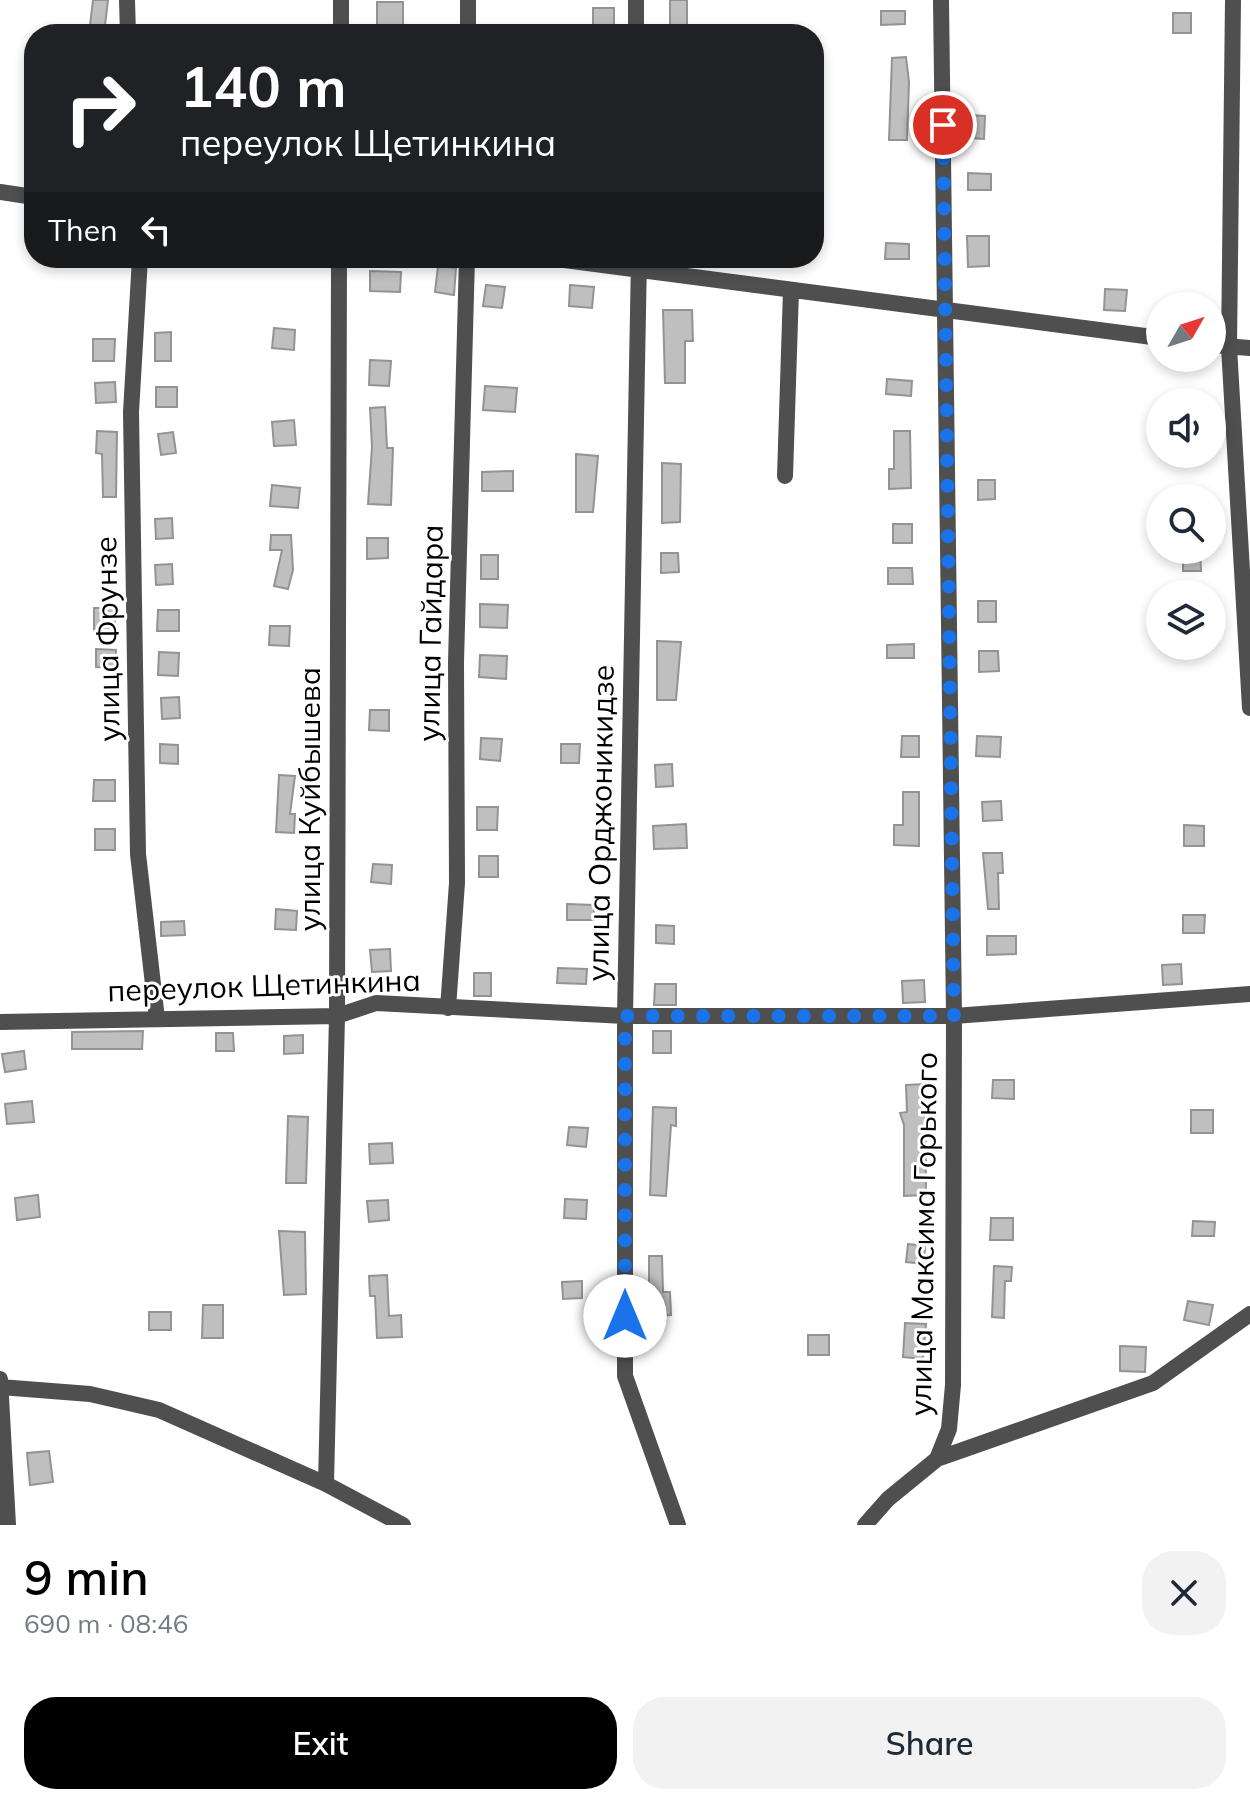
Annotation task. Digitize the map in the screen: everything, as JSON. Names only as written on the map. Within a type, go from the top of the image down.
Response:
[{"type":"street","points":[[127,0],[128,24]]},
{"type":"street","points":[[341,0],[341,24]]},
{"type":"street","points":[[468,0],[468,24]]},
{"type":"street","points":[[636,0],[636,24]]},
{"type":"street","name":"улица Максима Горького","points":[[937,1459],[949,1429],[953,1385],[954,1016],[941,0]]},
{"type":"street","points":[[1233,0],[1229,347],[1250,708]]},
{"type":"street","points":[[0,192],[24,196]]},
{"type":"street","name":"улица Фрунзе","points":[[139,268],[131,412],[138,838],[157,1019]]},
{"type":"street","name":"улица Куйбышева","points":[[326,1484],[337,1016],[339,268]]},
{"type":"street","name":"улица Гайдара","points":[[448,1008],[457,883],[456,662],[467,268]]},
{"type":"street","name":"улица Орджоникидзе","points":[[639,268],[625,1016],[625,1376],[678,1525]]},
{"type":"street","points":[[662,268],[947,313],[1146,336]]},
{"type":"street","points":[[785,476],[791,290]]},
{"type":"street","points":[[1226,347],[1250,348]]},
{"type":"street","name":"переулок Щетинкина","points":[[0,1022],[337,1016],[376,1003],[625,1016],[954,1016],[1250,994]]},
{"type":"street","points":[[865,1525],[888,1499],[937,1459],[1153,1383],[1250,1314]]},
{"type":"street","points":[[0,1377],[8,1525]]},
{"type":"street","points":[[0,1387],[90,1394],[159,1410],[326,1484],[403,1525]]},
{"type":"building","points":[[93,0],[108,0],[105,24],[90,24]]},
{"type":"building","points":[[670,0],[687,0],[687,24],[670,24]]},
{"type":"building","points":[[377,2],[403,2],[403,24],[377,24]]},
{"type":"building","points":[[593,8],[614,8],[614,24],[593,24]]},
{"type":"building","points":[[881,11],[905,11],[905,24],[881,25]]},
{"type":"building","points":[[1173,13],[1191,13],[1191,33],[1173,33]]},
{"type":"building","points":[[906,57],[909,82],[907,140],[889,140],[892,58]]},
{"type":"building","points":[[969,115],[985,116],[984,139],[968,138]]},
{"type":"building","points":[[968,173],[991,174],[991,190],[968,190]]},
{"type":"building","points":[[967,236],[989,236],[989,266],[968,267]]},
{"type":"building","points":[[886,243],[909,244],[909,259],[885,259]]},
{"type":"building","points":[[438,268],[456,268],[454,295],[435,292]]},
{"type":"building","points":[[370,271],[401,272],[400,292],[370,291]]},
{"type":"building","points":[[486,285],[505,287],[502,308],[483,306]]},
{"type":"building","points":[[570,285],[594,287],[592,308],[569,306]]},
{"type":"building","points":[[1105,289],[1127,290],[1125,311],[1104,310]]},
{"type":"building","points":[[663,310],[692,310],[693,341],[685,341],[685,383],[665,383]]},
{"type":"building","points":[[274,328],[295,330],[294,350],[272,348]]},
{"type":"building","points":[[171,332],[171,361],[155,361],[155,333]]},
{"type":"building","points":[[93,339],[115,339],[114,361],[93,361]]},
{"type":"building","points":[[370,360],[391,361],[389,386],[369,385]]},
{"type":"building","points":[[887,379],[912,381],[911,396],[886,394]]},
{"type":"building","points":[[115,382],[116,402],[96,403],[95,383]]},
{"type":"building","points":[[485,386],[517,388],[515,412],[483,410]]},
{"type":"building","points":[[156,387],[177,387],[177,407],[156,407]]},
{"type":"building","points":[[385,407],[387,448],[393,448],[391,505],[368,504],[372,447],[370,408]]},
{"type":"building","points":[[294,420],[296,445],[274,446],[272,422]]},
{"type":"building","points":[[97,431],[117,432],[116,497],[103,497],[102,454],[96,453]]},
{"type":"building","points":[[894,431],[910,431],[911,488],[889,489],[889,469],[894,469]]},
{"type":"building","points":[[173,432],[176,453],[161,455],[158,434]]},
{"type":"building","points":[[576,454],[598,456],[593,512],[576,512]]},
{"type":"building","points":[[662,463],[681,464],[680,522],[662,523]]},
{"type":"building","points":[[513,471],[513,491],[482,491],[482,472]]},
{"type":"building","points":[[978,480],[995,480],[995,499],[978,500]]},
{"type":"building","points":[[272,485],[300,488],[298,508],[270,506]]},
{"type":"building","points":[[172,518],[173,538],[156,539],[155,519]]},
{"type":"building","points":[[893,524],[912,524],[912,543],[893,543]]},
{"type":"building","points":[[271,535],[291,535],[293,570],[288,589],[274,586],[282,550],[270,550]]},
{"type":"building","points":[[367,538],[388,538],[388,558],[367,559]]},
{"type":"building","points":[[661,553],[678,553],[679,572],[661,573]]},
{"type":"building","points":[[481,555],[498,555],[498,579],[481,579]]},
{"type":"building","points":[[172,564],[173,584],[156,585],[155,565]]},
{"type":"building","points":[[1183,564],[1201,564],[1201,571],[1183,571]]},
{"type":"building","points":[[888,568],[912,568],[913,584],[888,584]]},
{"type":"building","points":[[978,601],[996,601],[996,622],[978,622]]},
{"type":"building","points":[[480,604],[508,605],[507,628],[480,627]]},
{"type":"building","points":[[94,608],[115,608],[115,631],[94,631]]},
{"type":"building","points":[[158,610],[179,610],[179,631],[157,631]]},
{"type":"building","points":[[270,626],[290,626],[289,646],[269,645]]},
{"type":"building","points":[[657,641],[681,642],[676,700],[657,700]]},
{"type":"building","points":[[914,644],[914,658],[887,658],[887,645]]},
{"type":"building","points":[[96,649],[116,650],[115,668],[96,667]]},
{"type":"building","points":[[979,651],[998,651],[999,671],[979,672]]},
{"type":"building","points":[[159,652],[179,653],[178,676],[158,675]]},
{"type":"building","points":[[480,655],[507,656],[506,679],[479,677]]},
{"type":"building","points":[[179,697],[180,718],[162,719],[161,698]]},
{"type":"building","points":[[370,710],[389,710],[389,731],[369,730]]},
{"type":"building","points":[[902,736],[919,736],[919,757],[901,757]]},
{"type":"building","points":[[977,736],[1001,737],[1000,757],[976,756]]},
{"type":"building","points":[[481,738],[502,739],[500,761],[480,759]]},
{"type":"building","points":[[160,744],[178,745],[178,764],[160,763]]},
{"type":"building","points":[[561,744],[580,744],[579,763],[561,763]]},
{"type":"building","points":[[672,764],[673,786],[656,787],[655,765]]},
{"type":"building","points":[[279,775],[295,776],[290,814],[295,814],[294,833],[276,832]]},
{"type":"building","points":[[94,780],[115,780],[115,801],[93,801]]},
{"type":"building","points":[[903,792],[919,792],[919,846],[894,845],[894,825],[903,825]]},
{"type":"building","points":[[1001,801],[1002,820],[983,821],[982,802]]},
{"type":"building","points":[[477,807],[498,807],[497,830],[477,830]]},
{"type":"building","points":[[686,824],[687,848],[654,849],[653,826]]},
{"type":"building","points":[[1184,825],[1204,826],[1204,846],[1184,846]]},
{"type":"building","points":[[95,829],[115,829],[115,850],[95,850]]},
{"type":"building","points":[[983,853],[1002,853],[1003,873],[998,873],[999,909],[988,909]]},
{"type":"building","points":[[479,856],[498,856],[498,877],[479,877]]},
{"type":"building","points":[[373,864],[392,865],[391,884],[371,882]]},
{"type":"building","points":[[567,904],[594,905],[594,920],[567,920]]},
{"type":"building","points":[[276,909],[297,911],[296,930],[275,929]]},
{"type":"building","points":[[1183,915],[1205,915],[1204,933],[1183,933]]},
{"type":"building","points":[[184,921],[185,935],[161,936],[161,922]]},
{"type":"building","points":[[656,925],[674,926],[674,944],[656,943]]},
{"type":"building","points":[[987,936],[1016,936],[1016,954],[987,955]]},
{"type":"building","points":[[390,949],[391,971],[372,972],[370,950]]},
{"type":"building","points":[[1181,964],[1182,984],[1163,985],[1162,965]]},
{"type":"building","points":[[558,968],[587,969],[586,984],[557,983]]},
{"type":"building","points":[[474,973],[491,973],[491,996],[474,996]]},
{"type":"building","points":[[924,980],[925,1002],[903,1003],[902,981]]},
{"type":"building","points":[[655,984],[676,984],[676,1005],[654,1005]]},
{"type":"building","points":[[143,1031],[142,1049],[72,1049],[72,1032]]},
{"type":"building","points":[[653,1031],[671,1031],[671,1053],[653,1053]]},
{"type":"building","points":[[216,1033],[233,1033],[234,1051],[216,1051]]},
{"type":"building","points":[[303,1035],[303,1053],[284,1054],[284,1036]]},
{"type":"building","points":[[24,1051],[26,1069],[5,1072],[2,1054]]},
{"type":"building","points":[[993,1080],[1014,1080],[1014,1099],[992,1098]]},
{"type":"building","points":[[925,1084],[926,1195],[904,1196],[904,1125],[900,1113],[907,1112],[906,1085]]},
{"type":"building","points":[[32,1101],[34,1122],[7,1124],[5,1104]]},
{"type":"building","points":[[653,1107],[676,1108],[676,1126],[671,1125],[666,1196],[650,1195]]},
{"type":"building","points":[[1191,1110],[1213,1110],[1213,1133],[1191,1133]]},
{"type":"building","points":[[288,1116],[308,1117],[306,1183],[286,1183]]},
{"type":"building","points":[[569,1127],[588,1128],[586,1147],[567,1145]]},
{"type":"building","points":[[392,1143],[393,1163],[370,1164],[369,1144]]},
{"type":"building","points":[[38,1195],[40,1217],[17,1220],[15,1198]]},
{"type":"building","points":[[565,1199],[587,1200],[586,1219],[564,1218]]},
{"type":"building","points":[[388,1200],[389,1220],[369,1222],[367,1201]]},
{"type":"building","points":[[991,1218],[1013,1218],[1013,1240],[990,1240]]},
{"type":"building","points":[[1193,1221],[1215,1222],[1214,1236],[1192,1236]]},
{"type":"building","points":[[279,1231],[305,1232],[306,1294],[284,1295]]},
{"type":"building","points":[[908,1244],[925,1246],[924,1264],[906,1262]]},
{"type":"building","points":[[649,1256],[662,1256],[663,1292],[670,1292],[671,1315],[649,1316]]},
{"type":"building","points":[[994,1266],[1012,1267],[1011,1281],[1005,1281],[1004,1318],[992,1317]]},
{"type":"building","points":[[387,1275],[389,1316],[401,1315],[402,1337],[377,1338],[375,1296],[370,1296],[369,1276]]},
{"type":"building","points":[[582,1281],[582,1298],[563,1299],[562,1282]]},
{"type":"building","points":[[1188,1301],[1213,1305],[1209,1325],[1184,1320]]},
{"type":"building","points":[[203,1305],[223,1305],[223,1338],[202,1338]]},
{"type":"building","points":[[149,1312],[171,1312],[171,1330],[149,1330]]},
{"type":"building","points":[[905,1323],[926,1324],[923,1359],[903,1357]]},
{"type":"building","points":[[808,1335],[829,1335],[829,1355],[808,1355]]},
{"type":"building","points":[[1120,1346],[1146,1347],[1145,1372],[1120,1371]]},
{"type":"building","points":[[49,1451],[53,1482],[30,1485],[27,1453]]},
{"type":"route","points":[[625,1316],[625,1016],[954,1016],[943,125]]}]
